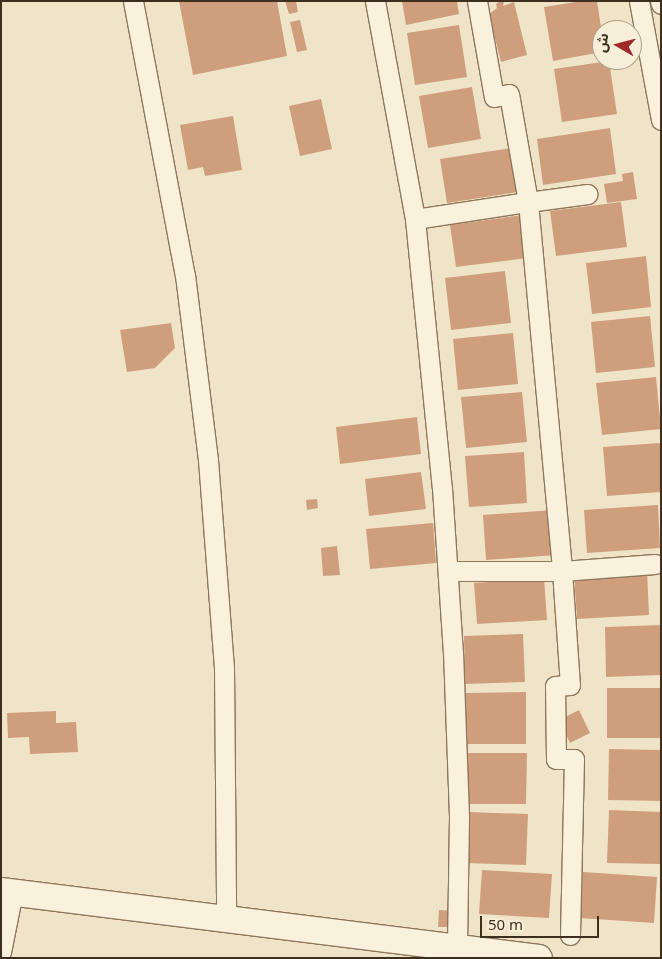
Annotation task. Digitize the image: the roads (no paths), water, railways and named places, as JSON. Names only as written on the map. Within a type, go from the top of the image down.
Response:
[{"type":"street","points":[[133,1],[185,275],[208,460],[224,667],[226,919]]},
{"type":"street","points":[[375,1],[415,219],[442,488],[448,571],[459,818],[457,947]]},
{"type":"street","points":[[477,1],[494,97],[509,94],[528,202],[562,571],[570,685],[555,686],[556,759],[574,759],[570,935]]},
{"type":"street","points":[[639,1],[661,120]]},
{"type":"street","points":[[415,219],[587,194]]},
{"type":"street","points":[[448,571],[562,571],[655,564]]},
{"type":"street","points":[[1,952],[7,892],[540,958]]}]
